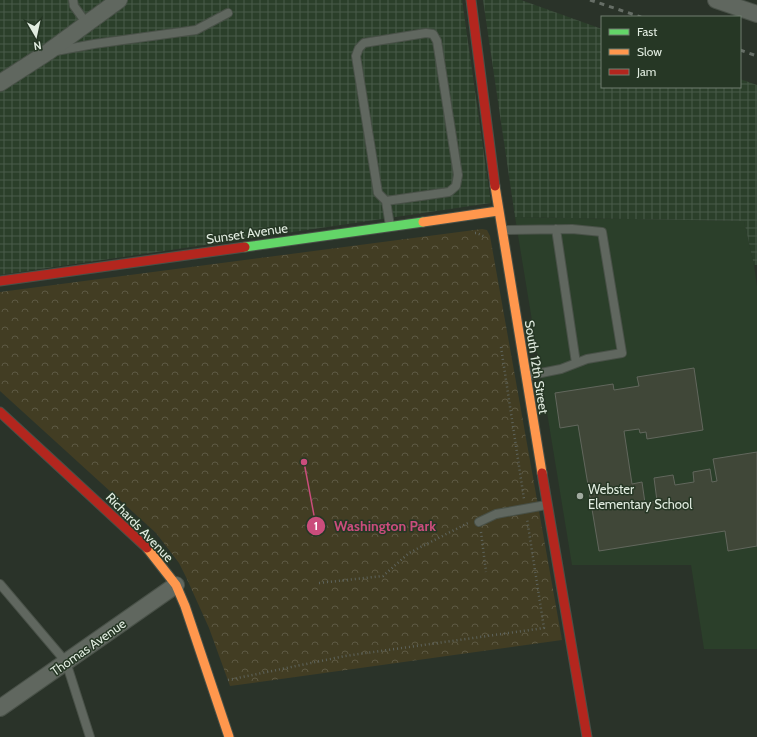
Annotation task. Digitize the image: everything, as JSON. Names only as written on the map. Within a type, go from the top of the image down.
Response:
[{"type":"street","points":[[0,83],[48,52],[119,0]]},
{"type":"street","name":"South 12th Street","points":[[471,0],[498,211],[587,737]]},
{"type":"street","points":[[719,0],[757,14]]},
{"type":"street","name":"Sunset Avenue","points":[[0,281],[498,211]]},
{"type":"street","name":"Richards Avenue","points":[[0,412],[148,549],[176,585],[185,606],[229,737]]},
{"type":"street","name":"Thomas Avenue","points":[[0,708],[176,585]]},
{"type":"lane","points":[[73,0],[74,6],[87,24]]},
{"type":"lane","points":[[48,52],[196,30],[228,13]]},
{"type":"lane","points":[[386,201],[449,192],[456,186],[458,175],[437,41],[433,34],[426,33],[364,43],[359,48],[356,56],[378,193],[386,201],[390,227]]},
{"type":"lane","points":[[556,229],[576,363]]},
{"type":"lane","points":[[501,230],[556,229],[602,232],[622,353],[587,360],[561,369],[526,376]]},
{"type":"lane","points":[[479,522],[496,514],[547,505]]},
{"type":"lane","points":[[0,584],[66,662],[90,737]]},
{"type":"path","points":[[470,234],[477,233],[485,237]]},
{"type":"path","points":[[227,681],[345,656],[544,628],[501,346]]},
{"type":"path","points":[[319,583],[383,576],[409,553],[470,522],[479,522],[486,572]]},
{"type":"shaded area","points":[[0,0],[462,0],[491,203],[0,275]]},
{"type":"shaded area","points":[[483,0],[521,0],[601,29],[601,88],[741,88],[741,79],[757,85],[757,265],[754,265],[744,221],[515,217]]},
{"type":"shaded area","points":[[515,217],[744,221],[757,286],[757,649],[704,649],[691,565],[572,565]]},
{"type":"green space","points":[[482,229],[487,230],[490,236],[562,640],[230,686],[209,628],[186,577],[179,563],[156,533],[0,391],[0,292]]},
{"type":"building","points":[[694,368],[703,430],[647,439],[646,432],[640,433],[639,429],[624,431],[632,484],[642,482],[645,503],[657,501],[654,478],[673,475],[675,485],[694,482],[693,472],[710,469],[712,482],[717,481],[713,459],[757,452],[757,546],[728,551],[725,531],[599,551],[578,425],[560,428],[555,393],[613,384],[614,390],[639,386],[637,377]]},
{"type":"railway","points":[[590,0],[638,16]]},
{"type":"railway","points":[[741,50],[757,56]]},
{"type":"traffic: fast","points":[[245,247],[423,222]]},
{"type":"traffic: slow","points":[[495,186],[542,473]]},
{"type":"traffic: slow","points":[[423,222],[498,211]]},
{"type":"traffic: slow","points":[[147,548],[176,585],[185,606],[229,737]]},
{"type":"traffic: jam","points":[[471,0],[495,186]]},
{"type":"traffic: jam","points":[[0,281],[245,247]]},
{"type":"traffic: jam","points":[[0,412],[147,548]]},
{"type":"traffic: jam","points":[[542,473],[587,737]]},
{"type":"place","name":"Washington Park","points":[[304,462]]},
{"type":"place","name":"Webster Elementary School","points":[[580,496]]}]
